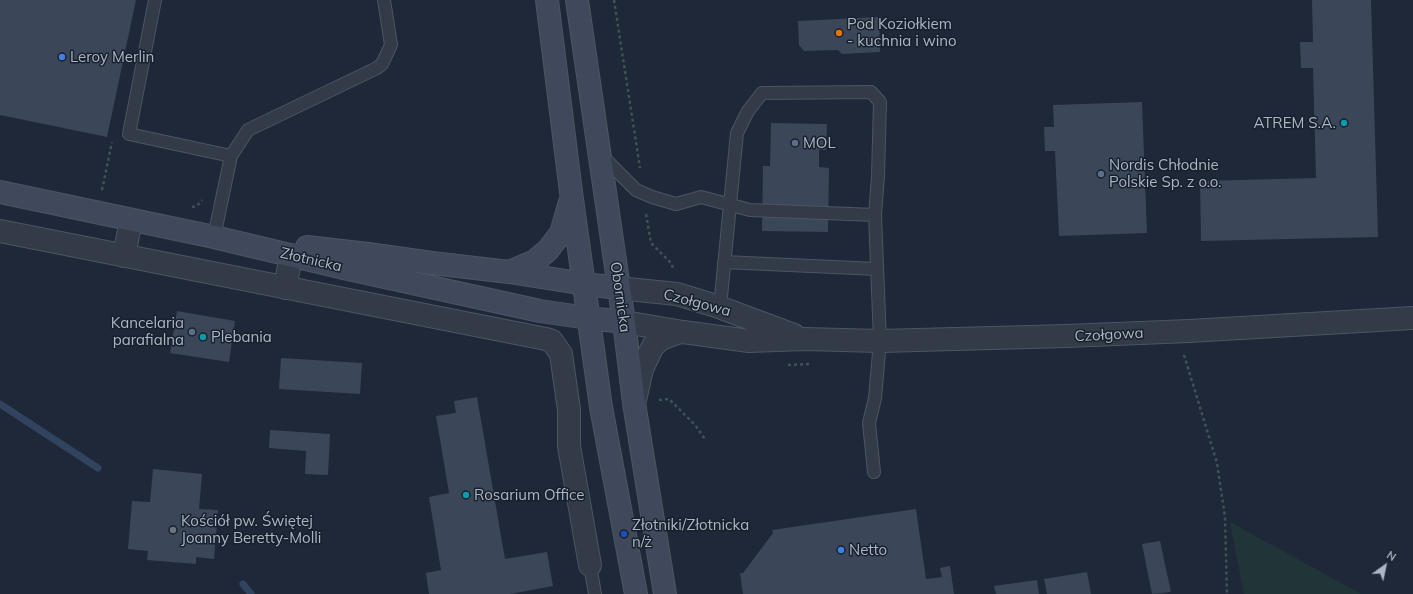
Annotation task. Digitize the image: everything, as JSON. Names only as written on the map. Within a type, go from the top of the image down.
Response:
[{"type":"main road","points":[[547,0],[571,192],[601,407],[636,594]]},
{"type":"main road","name":"Obornicka","points":[[577,0],[624,322],[634,403],[665,594]]},
{"type":"main road","name":"Złotnicka","points":[[0,192],[214,237],[540,311],[624,322]]},
{"type":"main road","points":[[509,272],[535,261],[548,250],[561,233],[569,207],[571,192]]},
{"type":"main road","name":"Czołgowa","points":[[214,237],[368,254],[618,288]]},
{"type":"street","points":[[124,256],[131,220]]},
{"type":"street","points":[[0,231],[546,339],[552,342],[561,354],[569,410],[569,446],[590,565]]},
{"type":"street","points":[[285,288],[291,255]]},
{"type":"street","name":"Czołgowa","points":[[618,288],[677,294],[716,306],[805,338]]},
{"type":"street","name":"Czołgowa","points":[[624,322],[680,332],[749,341],[805,338],[880,341],[1024,338],[1177,332],[1413,318]]},
{"type":"street","points":[[634,403],[642,369],[653,346],[661,339],[680,332]]},
{"type":"lane","points":[[155,0],[129,134],[231,156]]},
{"type":"lane","points":[[214,237],[231,156],[248,130],[377,68],[382,64],[391,45],[384,0]]},
{"type":"lane","points":[[716,306],[721,297],[737,133],[748,111],[762,93],[871,92],[880,102],[878,176],[875,215],[880,341],[875,398],[869,423],[874,472]]},
{"type":"lane","points":[[599,153],[636,190],[652,198],[676,204],[701,197],[750,210],[875,215]]},
{"type":"lane","points":[[724,262],[877,268]]},
{"type":"lane","points":[[590,565],[595,594]]},
{"type":"path","points":[[614,0],[640,170]]},
{"type":"path","points":[[102,190],[112,142]]},
{"type":"path","points":[[190,208],[197,206],[204,198]]},
{"type":"path","points":[[646,213],[651,243],[672,264],[673,271]]},
{"type":"path","points":[[1177,332],[1217,463],[1225,517],[1226,594]]},
{"type":"path","points":[[656,400],[669,399],[705,439]]},
{"type":"green space","points":[[1230,522],[1361,594],[1244,594]]},
{"type":"building","name":"Leroy Merlin","points":[[0,0],[136,0],[107,137],[0,115]]},
{"type":"building","name":"ATREM S.A.","points":[[1312,0],[1371,0],[1378,237],[1201,241],[1200,181],[1316,178],[1313,68],[1301,68],[1300,42],[1313,42]]},
{"type":"building","name":"Pod Koziołkiem - kuchnia i wino","points":[[879,17],[880,52],[842,54],[838,50],[804,51],[799,45],[798,21]]},
{"type":"building","name":"Nordis Chłodnie Polskie Sp. z o.o.","points":[[1142,102],[1147,233],[1059,236],[1055,151],[1045,151],[1044,127],[1054,127],[1053,105]]},
{"type":"building","points":[[771,123],[827,124],[826,150],[819,150],[819,167],[829,168],[828,232],[762,231],[763,166],[770,166]]},
{"type":"building","name":"Plebania","points":[[177,311],[235,321],[229,362],[170,353]]},
{"type":"building","points":[[281,358],[362,363],[360,394],[279,389]]},
{"type":"building","name":"Rosarium Office","points":[[477,397],[505,559],[547,552],[553,586],[510,594],[429,594],[426,573],[441,570],[429,497],[449,493],[436,416],[456,413],[454,401]]},
{"type":"building","points":[[270,430],[330,434],[328,475],[305,474],[306,451],[269,448]]},
{"type":"building","name":"Kościół pw. Świętej Joanny Beretty-Molli","points":[[153,469],[202,474],[199,509],[218,510],[214,559],[196,557],[196,564],[147,560],[148,551],[128,549],[132,501],[150,502]]},
{"type":"building","name":"Netto","points":[[916,509],[926,579],[942,577],[940,568],[950,566],[954,594],[743,594],[740,573],[743,573],[773,533],[772,530]]},
{"type":"building","points":[[1160,541],[1171,592],[1152,594],[1142,544]]},
{"type":"building","points":[[1087,572],[1091,594],[1047,594],[1044,579]]},
{"type":"building","points":[[1037,580],[1039,594],[996,594],[994,586]]},
{"type":"waterway","points":[[0,404],[98,468]]},
{"type":"waterway","points":[[243,584],[251,594]]},
{"type":"place","name":"Pod Koziołkiem - kuchnia i wino","points":[[839,33]]},
{"type":"place","name":"Leroy Merlin","points":[[62,57]]},
{"type":"place","name":"ATREM S.A.","points":[[1344,123]]},
{"type":"place","name":"MOL","points":[[795,143]]},
{"type":"place","name":"Nordis Chłodnie Polskie Sp. z o.o.","points":[[1101,174]]},
{"type":"place","name":"Kancelaria parafialna","points":[[192,332]]},
{"type":"place","name":"Plebania","points":[[203,337]]},
{"type":"place","name":"Rosarium Office","points":[[466,495]]},
{"type":"place","name":"Kościół pw. Świętej Joanny Beretty-Molli","points":[[173,530]]},
{"type":"place","name":"Złotniki/Złotnicka n/ż","points":[[624,534]]},
{"type":"place","name":"Netto","points":[[841,550]]}]
